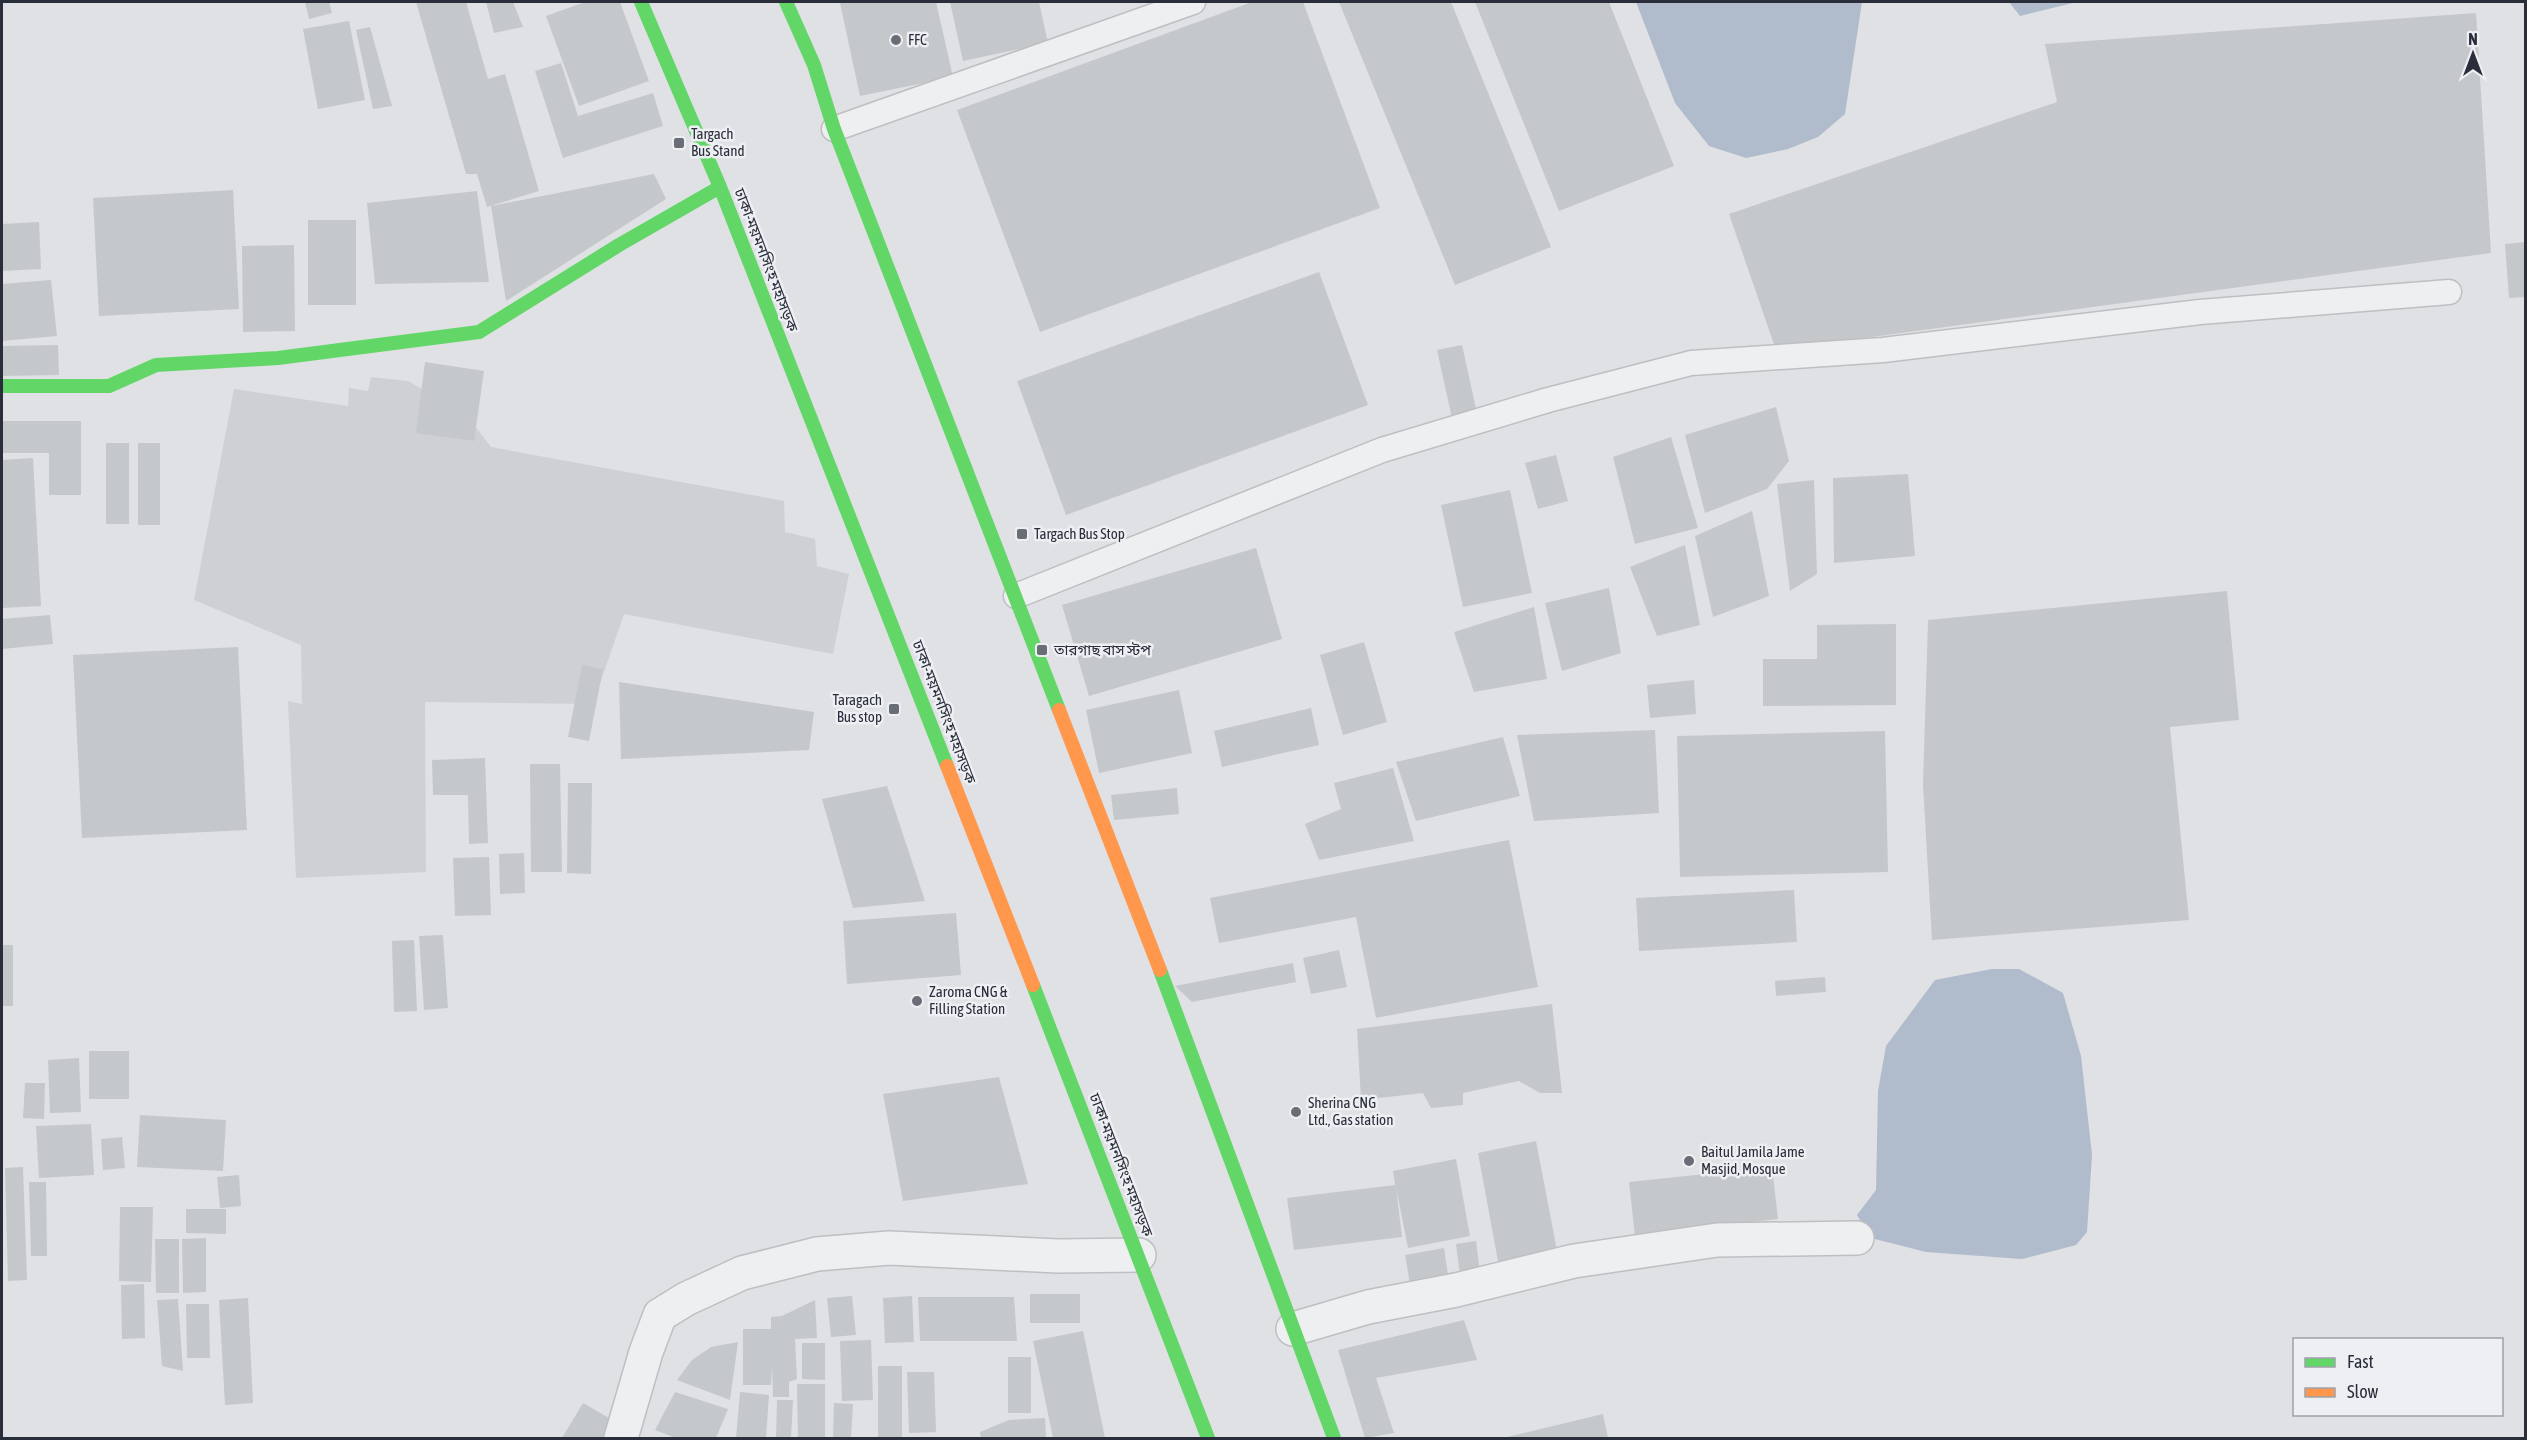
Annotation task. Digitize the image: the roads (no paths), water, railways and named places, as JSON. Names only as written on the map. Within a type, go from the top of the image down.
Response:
[{"type":"main road","name":"ঢাকা-ময়মনসিংহ মহাসড়ক","points":[[641,2],[720,187],[1139,1255],[1208,1438]]},
{"type":"main road","points":[[786,2],[814,65],[834,129],[1194,1058],[1334,1438]]},
{"type":"main road","points":[[2,386],[110,386],[156,365],[278,358],[479,332],[619,245],[720,187]]},
{"type":"street","points":[[1293,1329],[1368,1307],[1456,1290],[1574,1261],[1717,1240],[1857,1238]]},
{"type":"street","points":[[621,1438],[646,1352],[660,1315],[686,1299],[742,1273],[817,1254],[889,1248],[1058,1256],[1139,1255]]},
{"type":"lane","points":[[834,129],[1193,2]]},
{"type":"lane","points":[[1016,596],[1382,450],[1548,400],[1691,363],[1883,350],[2200,312],[2449,292]]},
{"type":"water","points":[[1636,2],[1862,2],[1845,114],[1818,137],[1788,149],[1746,158],[1709,146],[1675,103]]},
{"type":"water","points":[[2009,2],[2077,2],[2020,16]]},
{"type":"water","points":[[1992,969],[2019,969],[2063,993],[2081,1056],[2092,1155],[2087,1232],[2076,1245],[2022,1259],[1926,1252],[1871,1238],[1857,1215],[1876,1190],[1878,1091],[1886,1046],[1935,980]]},
{"type":"place","name":"FFC","points":[[896,40]]},
{"type":"place","name":"Targach Bus Stand","points":[[679,143]]},
{"type":"place","name":"Targach Bus Stop","points":[[1022,534]]},
{"type":"place","name":"তারগাছ বাস স্টপ","points":[[1042,650]]},
{"type":"place","name":"Taragach Bus stop","points":[[894,709]]},
{"type":"place","name":"Zaroma CNG & Filling Station","points":[[917,1001]]},
{"type":"place","name":"Sherina CNG Ltd., Gas station","points":[[1296,1112]]},
{"type":"place","name":"Baitul Jamila Jame Masjid, Mosque","points":[[1689,1161]]}]
